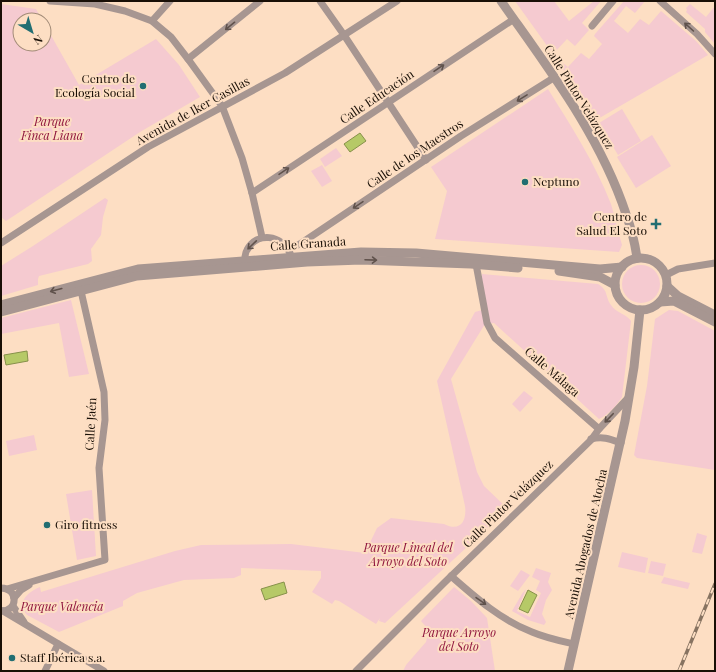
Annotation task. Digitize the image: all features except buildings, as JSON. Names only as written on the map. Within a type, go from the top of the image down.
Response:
[{"type":"street","points":[[53,1],[96,2],[152,21],[171,37],[222,106],[242,158],[262,237]]},
{"type":"street","points":[[152,21],[170,1]]},
{"type":"street","points":[[188,59],[260,1]]},
{"type":"street","points":[[320,1],[426,160]]},
{"type":"street","name":"Avenida de Iker Casillas","points":[[1,243],[148,147],[284,73],[397,1]]},
{"type":"street","name":"Calle Pintor Velázquez","points":[[501,1],[555,77],[602,156],[619,191],[636,244],[637,258]]},
{"type":"street","points":[[592,26],[613,1]]},
{"type":"street","points":[[660,1],[697,34],[715,54]]},
{"type":"street","name":"Calle Educación","points":[[252,193],[514,19]]},
{"type":"street","name":"Calle de los Maestros","points":[[290,253],[300,244],[461,136],[555,77]]},
{"type":"street","points":[[245,264],[246,251],[252,243],[262,237],[272,238],[281,242],[290,253]]},
{"type":"street","name":"Calle Granada","points":[[1,312],[137,276],[245,264],[290,253],[375,252],[470,257],[600,270],[622,267]]},
{"type":"street","points":[[637,258],[650,259],[657,263],[666,275],[668,286],[665,295],[660,302],[652,308],[640,310],[626,305],[620,298],[615,285],[617,275],[622,267],[627,262],[637,258]]},
{"type":"street","name":"Calle Granada","points":[[1,305],[138,269],[361,260],[476,264],[558,271],[600,277],[615,285]]},
{"type":"street","points":[[666,275],[678,269],[715,263]]},
{"type":"street","name":"Calle Málaga","points":[[476,264],[487,323],[496,338],[599,428]]},
{"type":"street","points":[[668,286],[678,296],[715,315]]},
{"type":"street","name":"Calle Jaén","points":[[34,581],[105,560],[99,468],[105,420],[104,392],[81,290]]},
{"type":"street","points":[[660,302],[674,301],[715,322]]},
{"type":"street","points":[[629,397],[640,310]]},
{"type":"street","name":"Calle Pintor Velázquez","points":[[356,671],[591,440],[599,428],[629,397]]},
{"type":"street","name":"Avenida Abogados de Atocha","points":[[568,671],[626,421],[629,397]]},
{"type":"street","points":[[591,440],[600,437],[621,443]]},
{"type":"street","points":[[451,576],[473,596],[510,622],[533,633],[574,644]]},
{"type":"street","points":[[4,589],[34,581]]},
{"type":"street","points":[[2,611],[9,610],[22,590],[34,581]]},
{"type":"street","points":[[4,589],[12,592],[14,602],[25,624]]},
{"type":"street","points":[[2,611],[104,671]]},
{"type":"street","points":[[45,671],[58,644]]},
{"type":"green space","points":[[515,1],[554,1],[569,21],[594,1],[601,1],[582,23],[589,30],[575,46],[567,39],[553,54]]},
{"type":"green space","points":[[624,1],[645,1],[635,13],[626,6],[614,21],[628,33],[640,19],[649,25],[661,11],[696,41],[708,55],[596,120],[554,56],[568,67],[581,53],[589,59],[602,44],[594,36],[595,34]]},
{"type":"green space","name":"Parque Finca Liana","points":[[1,4],[36,9],[38,12],[12,12],[12,52],[52,52],[52,37],[79,85],[156,39],[179,65],[200,97],[140,132],[6,221],[1,217]]},
{"type":"green space","points":[[690,4],[706,17],[715,6],[715,44],[705,32],[705,29],[686,12],[686,8]]},
{"type":"green space","points":[[548,89],[582,145],[605,189],[611,204],[622,245],[619,252],[435,239],[447,191],[431,167]]},
{"type":"green space","points":[[622,109],[641,141],[618,155],[599,123]]},
{"type":"green space","points":[[652,135],[671,166],[636,188],[617,157]]},
{"type":"green space","points":[[336,148],[342,156],[325,167],[320,159]]},
{"type":"green space","points":[[322,165],[332,181],[322,187],[311,171]]},
{"type":"green space","points":[[105,198],[108,200],[103,217],[101,235],[91,249],[92,261],[88,264],[39,276],[38,285],[1,296],[1,266]]},
{"type":"green space","points":[[637,265],[645,265],[652,268],[657,273],[660,284],[657,295],[652,300],[645,303],[637,303],[630,300],[625,295],[622,288],[622,280],[625,273],[630,268]]},
{"type":"green space","points":[[482,274],[598,284],[604,289],[613,308],[631,321],[622,397],[612,410],[599,419],[494,323],[485,324],[451,379],[477,472],[484,486],[508,509],[385,623],[379,621],[380,618],[376,624],[339,601],[335,600],[332,604],[312,592],[321,578],[321,571],[241,568],[241,575],[234,578],[184,580],[137,593],[123,601],[123,606],[59,632],[27,615],[21,607],[23,600],[33,590],[40,587],[41,592],[175,551],[201,545],[291,544],[365,553],[377,528],[391,518],[444,524],[454,527],[461,524],[465,517],[465,506],[437,381],[475,312],[482,310]]},
{"type":"green space","points":[[71,300],[89,374],[69,377],[59,323],[1,334],[1,318]]},
{"type":"green space","points":[[669,310],[678,311],[715,331],[715,470],[637,458],[634,455],[647,386],[655,319]]},
{"type":"green space","points":[[524,391],[533,398],[520,412],[512,404]]},
{"type":"green space","points":[[34,435],[37,450],[9,456],[6,441]]},
{"type":"green space","points":[[92,490],[96,556],[77,560],[66,494]]},
{"type":"green space","points":[[697,533],[707,536],[702,554],[692,552]]},
{"type":"green space","points":[[622,552],[648,558],[645,573],[618,567]]},
{"type":"green space","points":[[651,561],[666,564],[663,576],[648,573]]},
{"type":"green space","points":[[536,568],[551,573],[548,582],[552,590],[546,600],[542,614],[546,622],[544,625],[528,620],[512,611],[526,589],[517,611],[530,617],[541,593],[536,590],[540,581],[532,577]]},
{"type":"green space","points":[[521,570],[530,575],[518,591],[510,586]]},
{"type":"green space","points":[[664,577],[690,583],[688,589],[661,583]]},
{"type":"green space","name":"Parque Arroyo del Soto","points":[[454,587],[471,601],[487,618],[495,671],[403,671],[406,665],[426,642],[429,630],[421,621]]},
{"type":"shaded area","points":[[360,133],[366,141],[350,152],[344,144]]},
{"type":"shaded area","points":[[27,351],[28,361],[6,365],[4,355]]},
{"type":"shaded area","points":[[284,582],[287,593],[265,600],[261,589]]},
{"type":"shaded area","points":[[528,590],[537,595],[528,613],[519,609]]},
{"type":"railway","points":[[679,671],[715,584]]},
{"type":"place","name":"Centro de Ecología Social","points":[[143,86]]},
{"type":"place","name":"Neptuno","points":[[525,182]]},
{"type":"place","name":"Centro de Salud El Soto","points":[[656,224]]},
{"type":"place","name":"Giro fitness","points":[[47,525]]},
{"type":"place","name":"Staff Ibérica s.a.","points":[[12,658]]},
{"type":"park label","name":"Parque Lineal del Arroyo del Soto","points":[[408,555]]},
{"type":"park label","name":"Parque Valencia","points":[[62,607]]}]
